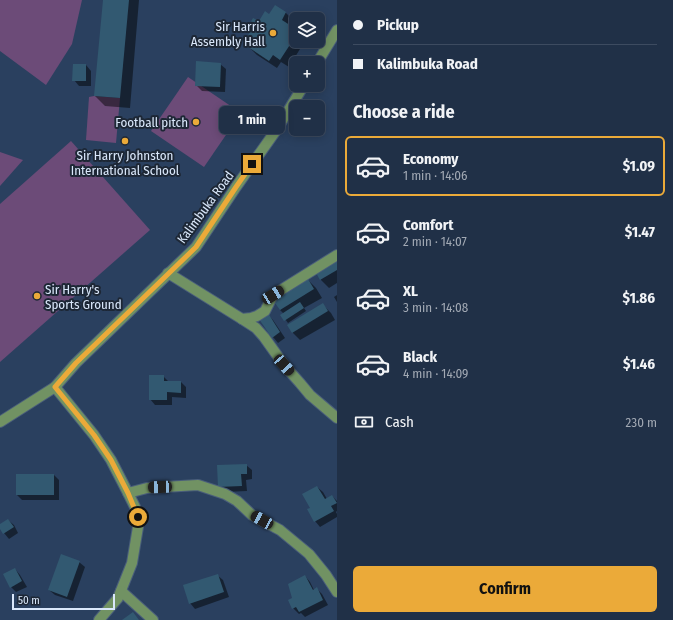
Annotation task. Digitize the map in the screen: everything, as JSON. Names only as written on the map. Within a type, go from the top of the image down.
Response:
[{"type":"street","points":[[321,56],[337,30]]},
{"type":"street","name":"Kalimbuka Road","points":[[0,422],[55,387],[76,363],[196,247],[277,129],[300,92]]},
{"type":"street","points":[[242,318],[252,318],[257,316],[264,311],[273,295],[337,255]]},
{"type":"street","points":[[168,273],[256,328],[284,365],[310,395],[337,418]]},
{"type":"street","points":[[55,387],[94,435],[111,460],[128,493],[138,517],[138,527],[132,563],[118,598],[99,620]]},
{"type":"street","points":[[128,493],[147,488],[198,485],[225,494],[237,501],[252,515],[280,530],[309,554],[326,575],[337,592]]},
{"type":"street","points":[[121,591],[153,620]]},
{"type":"shaded area","points":[[0,0],[82,0],[72,44],[46,85],[0,51]]},
{"type":"shaded area","name":"Football pitch","points":[[188,77],[241,113],[204,167],[151,131]]},
{"type":"shaded area","points":[[89,97],[120,98],[116,143],[86,140]]},
{"type":"shaded area","name":"Sir Harry's Sports Ground","points":[[71,141],[150,230],[0,362],[0,204]]},
{"type":"shaded area","points":[[0,152],[23,160],[0,186]]},
{"type":"building","points":[[103,0],[129,0],[120,98],[94,96]]},
{"type":"building","name":"Sir Harris Assembly Hall","points":[[275,5],[286,12],[282,20],[289,24],[289,46],[280,60],[273,55],[269,61],[248,47],[252,40],[247,37],[253,27],[249,25],[253,18],[259,21],[265,11],[269,14]]},
{"type":"building","points":[[196,61],[221,63],[220,87],[195,86]]},
{"type":"building","points":[[73,64],[86,64],[86,81],[72,81]]},
{"type":"building","points":[[337,258],[337,270],[320,280],[315,271]]},
{"type":"building","points":[[308,279],[314,289],[280,310],[273,300]]},
{"type":"building","points":[[300,302],[304,308],[284,321],[280,315]]},
{"type":"building","points":[[323,303],[328,311],[292,333],[287,325]]},
{"type":"building","points":[[268,313],[280,332],[272,338],[259,319]]},
{"type":"building","points":[[149,375],[164,375],[164,381],[181,381],[181,393],[167,392],[167,400],[149,400]]},
{"type":"building","points":[[247,464],[247,474],[241,474],[242,486],[218,487],[217,465]]},
{"type":"building","points":[[16,474],[54,474],[54,495],[16,495]]},
{"type":"building","points":[[317,486],[325,499],[332,495],[337,503],[331,506],[334,511],[314,522],[307,509],[310,508],[302,494]]},
{"type":"building","points":[[8,519],[14,527],[3,534],[0,529],[0,524]]},
{"type":"building","points":[[61,554],[80,561],[67,597],[48,590]]},
{"type":"building","points":[[15,568],[22,581],[10,588],[3,574]]},
{"type":"building","points":[[218,574],[224,592],[189,604],[183,585]]},
{"type":"building","points":[[305,575],[313,590],[317,587],[323,600],[299,612],[296,607],[292,609],[288,600],[292,598],[288,584]]},
{"type":"building","points":[[133,612],[139,620],[122,620]]},
{"type":"place","name":"Sir Harris Assembly Hall","points":[[273,33]]},
{"type":"place","name":"Football pitch","points":[[196,122]]},
{"type":"place","name":"Sir Harry Johnston International School","points":[[125,141]]},
{"type":"place","name":"Sir Harry's Sports Ground","points":[[37,296]]},
{"type":"route","points":[[138,517],[135,507],[111,460],[94,435],[55,387],[76,363],[196,247],[252,164]]}]
